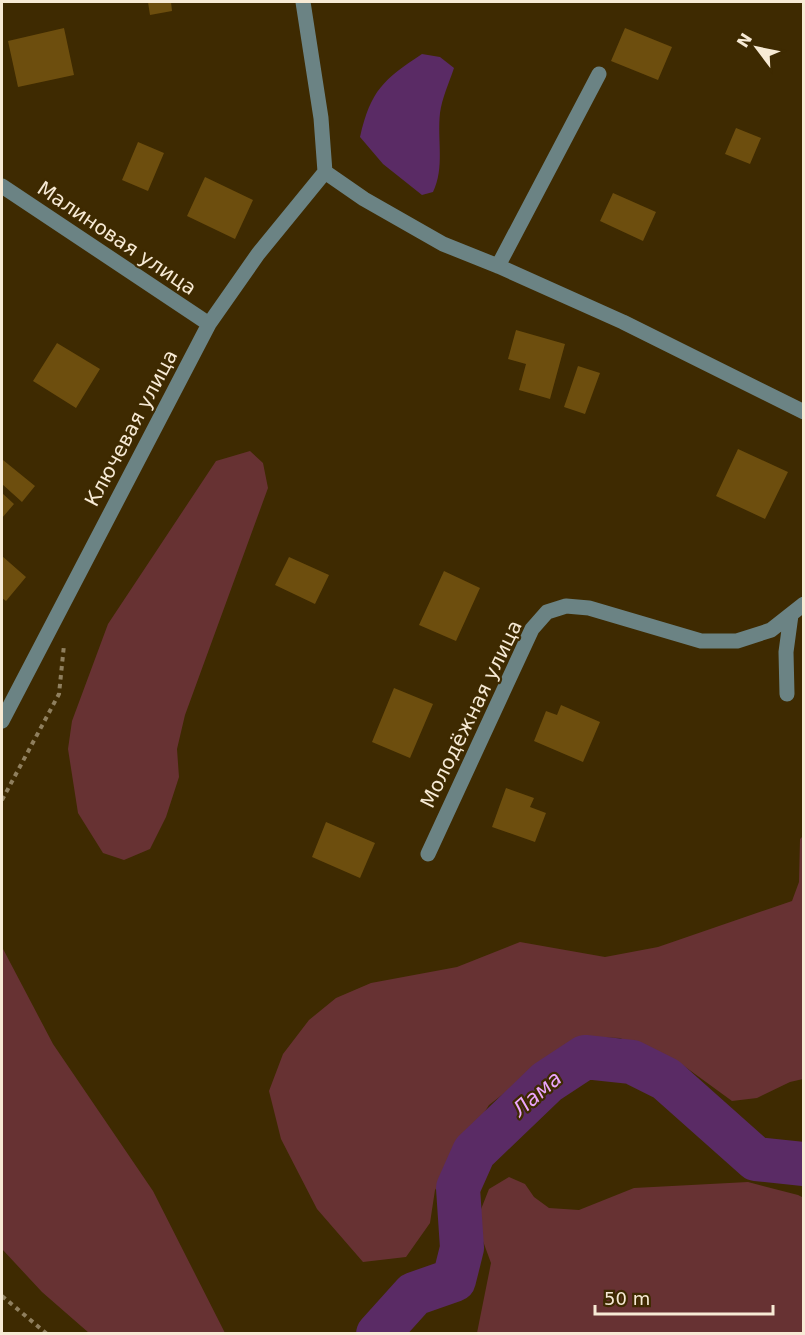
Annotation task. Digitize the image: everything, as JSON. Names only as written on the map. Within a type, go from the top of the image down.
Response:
[{"type":"street","points":[[303,2],[321,118],[325,172],[364,199],[443,244],[623,322],[804,412]]},
{"type":"street","points":[[498,266],[599,74]]},
{"type":"street","name":"Ключевая улица","points":[[2,721],[209,324],[258,254],[325,172]]},
{"type":"street","name":"Малиновая улица","points":[[2,186],[209,324]]},
{"type":"street","name":"Молодёжная улица","points":[[428,854],[532,629],[548,612],[566,606],[589,608],[701,641],[737,640],[771,630],[804,604]]},
{"type":"street","points":[[787,694],[786,652],[791,615]]},
{"type":"path","points":[[2,800],[59,694],[65,634]]},
{"type":"path","points":[[2,1296],[47,1334]]},
{"type":"shaded area","points":[[422,54],[440,57],[454,68],[440,113],[440,164],[437,183],[433,192],[422,195],[383,164],[360,137],[369,108],[380,88],[397,71]]},
{"type":"shaded area","points":[[250,451],[263,463],[268,488],[185,715],[177,749],[179,777],[166,817],[150,849],[124,860],[103,853],[78,813],[68,749],[72,721],[108,624],[216,461]]},
{"type":"shaded area","points":[[803,836],[803,1079],[790,1082],[757,1098],[732,1101],[684,1066],[620,1038],[593,1037],[550,1058],[489,1105],[435,1190],[430,1223],[406,1257],[363,1262],[317,1209],[281,1139],[269,1091],[283,1054],[309,1020],[336,998],[371,983],[457,967],[520,942],[605,957],[658,947],[792,901],[799,882],[800,839]]},
{"type":"shaded area","points":[[2,947],[53,1044],[153,1191],[225,1333],[89,1333],[42,1292],[2,1249]]},
{"type":"shaded area","points":[[509,1177],[525,1184],[534,1197],[549,1208],[579,1210],[634,1188],[748,1182],[804,1198],[803,1333],[477,1333],[491,1263],[476,1222],[489,1189]]},
{"type":"building","points":[[148,2],[171,2],[172,11],[150,15]]},
{"type":"building","points":[[64,28],[74,75],[18,87],[8,41]]},
{"type":"building","points":[[625,28],[672,47],[658,80],[611,61]]},
{"type":"building","points":[[736,128],[761,138],[750,164],[725,154]]},
{"type":"building","points":[[138,142],[164,153],[148,191],[122,180]]},
{"type":"building","points":[[205,177],[253,200],[235,239],[187,216]]},
{"type":"building","points":[[613,193],[656,212],[643,241],[600,221]]},
{"type":"building","points":[[516,330],[565,344],[550,399],[519,390],[526,364],[508,359]]},
{"type":"building","points":[[57,343],[100,369],[76,408],[33,381]]},
{"type":"building","points":[[578,366],[600,373],[585,414],[564,407]]},
{"type":"building","points":[[738,449],[788,472],[765,519],[716,496]]},
{"type":"building","points":[[3,460],[35,486],[22,502],[2,484]]},
{"type":"building","points":[[2,493],[14,504],[2,518]]},
{"type":"building","points":[[2,556],[26,577],[6,601],[2,598]]},
{"type":"building","points":[[289,557],[329,575],[315,604],[275,585]]},
{"type":"building","points":[[444,571],[480,588],[456,641],[419,625]]},
{"type":"building","points":[[394,688],[433,704],[410,758],[372,742]]},
{"type":"building","points":[[561,705],[600,722],[583,762],[534,741],[546,711],[557,715]]},
{"type":"building","points":[[506,788],[534,798],[530,807],[546,813],[535,842],[492,827]]},
{"type":"building","points":[[326,822],[375,843],[360,878],[312,857]]},
{"type":"waterway","name":"Лама","points":[[378,1334],[414,1294],[454,1280],[462,1248],[458,1188],[474,1152],[547,1082],[585,1057],[632,1062],[666,1079],[756,1159],[804,1164]]}]
